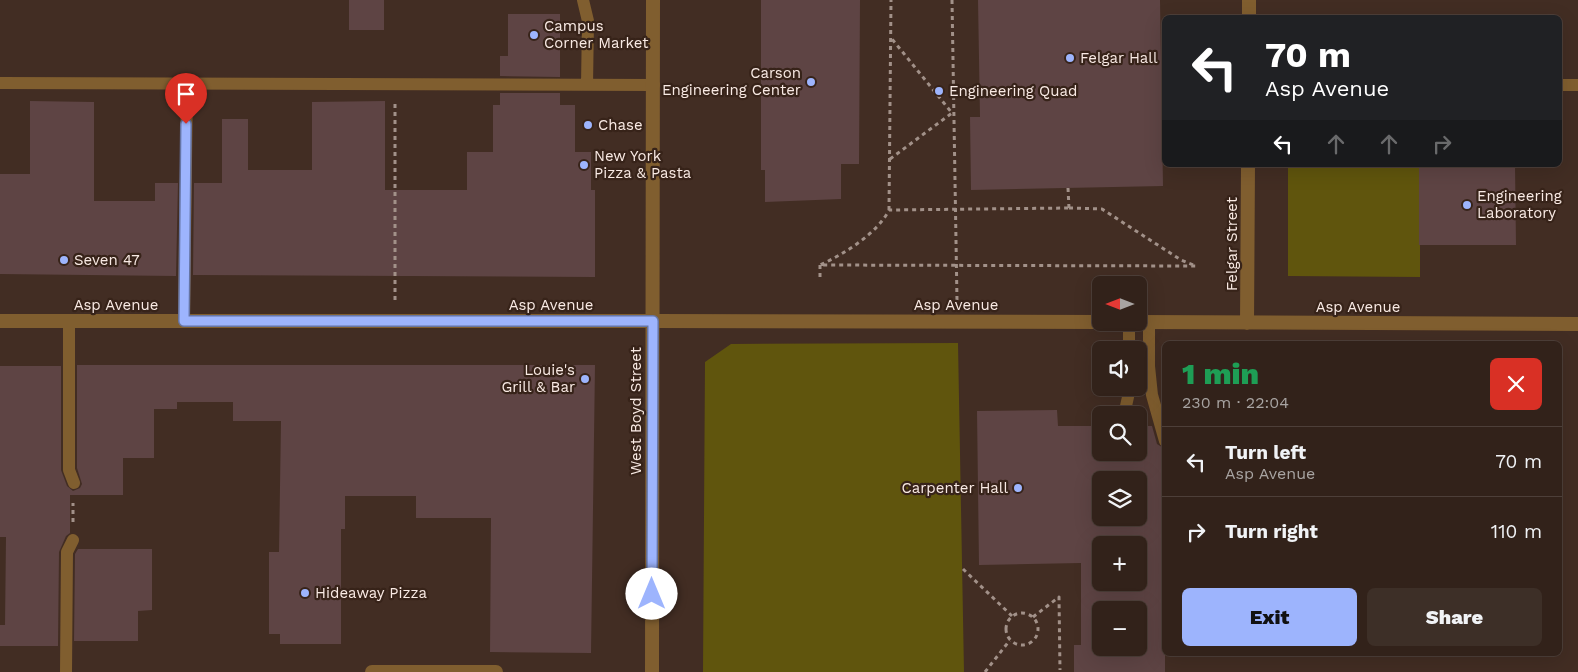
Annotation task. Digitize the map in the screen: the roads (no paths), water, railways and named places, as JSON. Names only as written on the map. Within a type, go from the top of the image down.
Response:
[{"type":"street","name":"West Boyd Street","points":[[652,672],[653,0]]},
{"type":"street","points":[[1249,0],[1249,15]]},
{"type":"street","name":"Felgar Street","points":[[1247,323],[1248,167]]},
{"type":"street","name":"Asp Avenue","points":[[0,321],[1092,322]]},
{"type":"street","name":"Asp Avenue","points":[[1148,322],[1578,324]]},
{"type":"street","points":[[372,672],[496,672]]},
{"type":"lane","points":[[583,0],[588,20],[587,85]]},
{"type":"lane","points":[[0,83],[654,85]]},
{"type":"lane","points":[[184,321],[187,84]]},
{"type":"lane","points":[[1562,85],[1578,85]]},
{"type":"lane","points":[[68,321],[69,470],[74,483]]},
{"type":"lane","points":[[1145,331],[1152,395],[1162,430]]},
{"type":"lane","points":[[66,672],[67,552],[73,540]]},
{"type":"place","name":"Campus Corner Market","points":[[534,35]]},
{"type":"place","name":"Felgar Hall","points":[[1070,58]]},
{"type":"place","name":"Carson Engineering Center","points":[[811,82]]},
{"type":"place","name":"Engineering Quad","points":[[939,91]]},
{"type":"place","name":"Chase","points":[[588,125]]},
{"type":"place","name":"New York Pizza & Pasta","points":[[584,165]]},
{"type":"place","name":"Engineering Laboratory","points":[[1467,205]]},
{"type":"place","name":"Seven 47","points":[[64,260]]},
{"type":"place","name":"Louie's Grill & Bar","points":[[585,379]]},
{"type":"place","name":"Carpenter Hall","points":[[1018,488]]},
{"type":"place","name":"Hideaway Pizza","points":[[305,593]]}]
